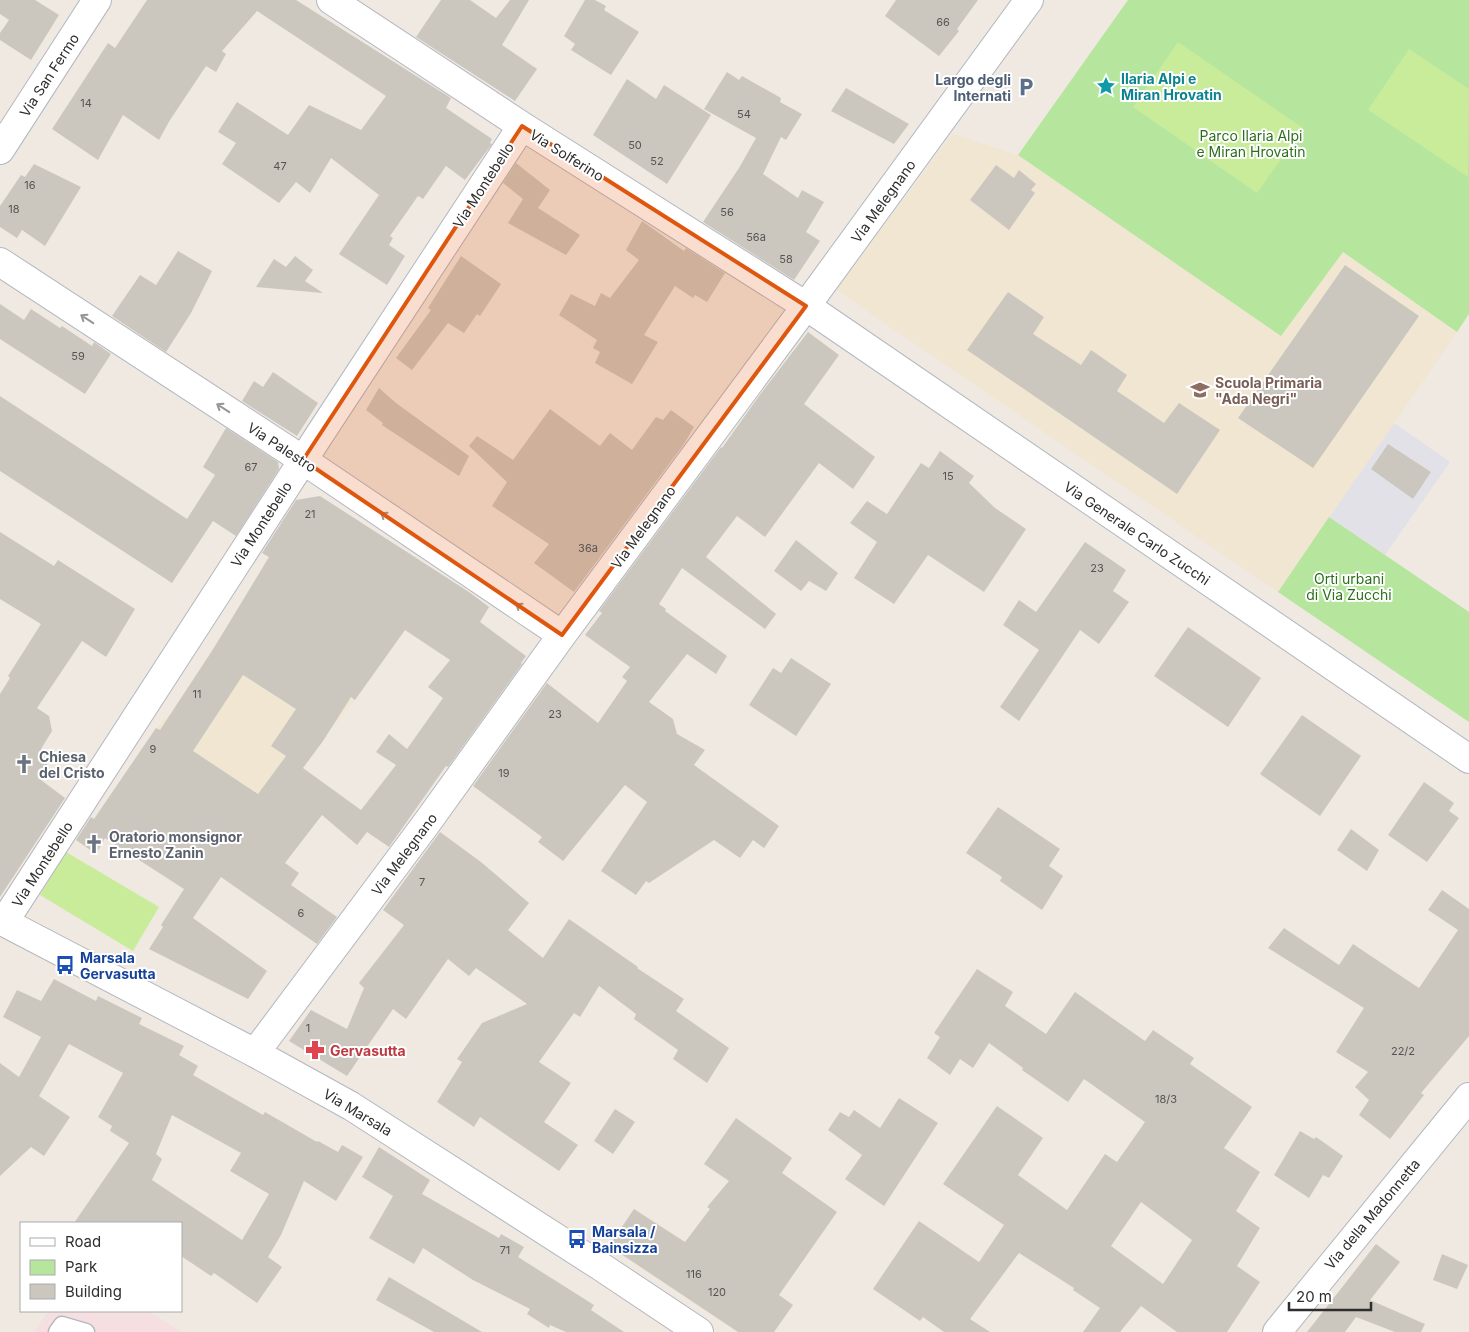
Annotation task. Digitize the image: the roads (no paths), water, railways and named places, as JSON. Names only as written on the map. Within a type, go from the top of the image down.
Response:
[{"type":"street","name":"Via San Fermo","points":[[0,150],[97,0]]},
{"type":"street","name":"Via Solferino","points":[[330,0],[522,126],[806,306]]},
{"type":"street","name":"Via Melegnano","points":[[255,1053],[426,824],[562,635],[806,306],[1029,0]]},
{"type":"street","name":"Via Montebello","points":[[2,921],[522,126]]},
{"type":"street","name":"Via Palestro","points":[[0,262],[302,460],[562,635]]},
{"type":"street","name":"Via Generale Carlo Zucchi","points":[[806,306],[1469,759]]},
{"type":"street","name":"Via Marsala","points":[[2,921],[255,1053],[351,1106],[699,1332]]},
{"type":"street","name":"Via della Madonnetta","points":[[1277,1332],[1469,1097]]},
{"type":"lane","points":[[57,1332],[62,1324],[86,1332]]},
{"type":"place","name":"Ilaria Alpi e Miran Hrovatin","points":[[1106,86]]},
{"type":"place","name":"Largo degli Internati","points":[[1026,87]]},
{"type":"place","name":"Scuola Primaria \"Ada Negri\"","points":[[1200,390]]},
{"type":"place","name":"Chiesa del Cristo","points":[[24,764]]},
{"type":"place","name":"Oratorio monsignor Ernesto Zanin","points":[[94,844]]},
{"type":"place","name":"Marsala Gervasutta","points":[[65,965]]},
{"type":"place","name":"Gervasutta","points":[[315,1050]]},
{"type":"place","name":"Marsala / Bainsizza","points":[[577,1239]]},
{"type":"park label","name":"Parco Ilaria Alpi e Miran Hrovatin","points":[[1251,144]]},
{"type":"park label","name":"Orti urbani di Via Zucchi","points":[[1349,586]]}]
